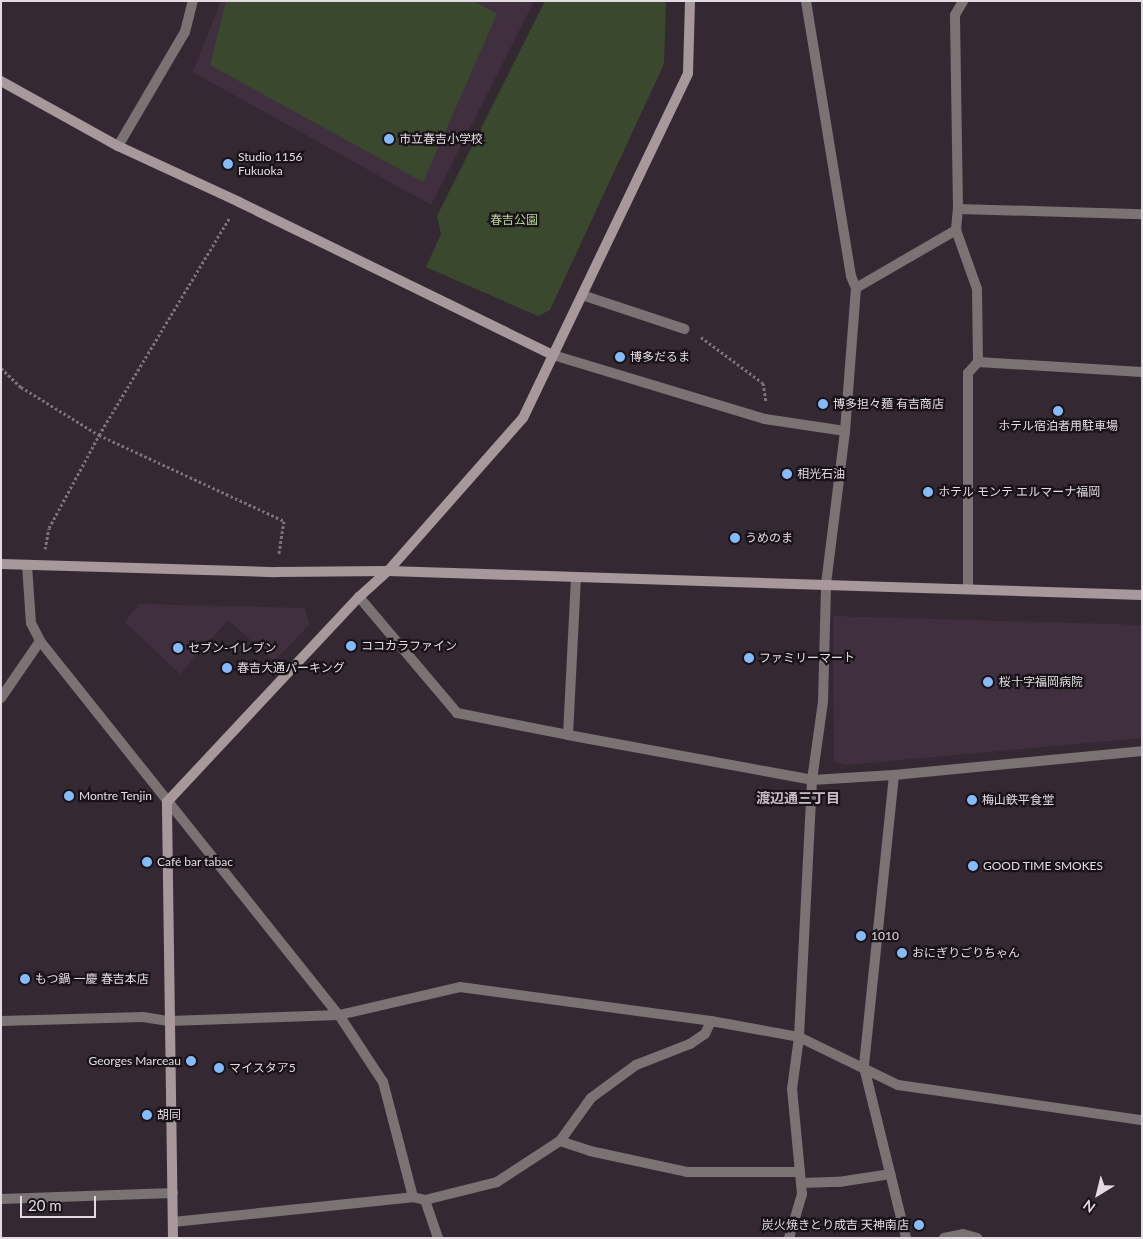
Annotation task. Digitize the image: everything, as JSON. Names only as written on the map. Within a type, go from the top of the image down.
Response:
[{"type":"street","points":[[118,146],[185,32],[193,1]]},
{"type":"street","points":[[173,1238],[167,802],[359,597],[388,571],[522,418],[688,73],[690,1]]},
{"type":"street","points":[[789,1238],[802,1194],[792,1089],[799,1037],[812,780],[823,702],[826,584],[845,432],[856,288],[851,276],[806,1]]},
{"type":"street","points":[[962,1],[955,15],[958,208],[956,230],[977,289],[978,362],[968,373],[968,588]]},
{"type":"street","points":[[1,81],[118,146],[239,202],[553,355],[764,419],[845,432]]},
{"type":"street","points":[[958,208],[1142,214]]},
{"type":"street","points":[[856,288],[956,230]]},
{"type":"street","points":[[582,295],[685,329]]},
{"type":"street","points":[[978,362],[1142,372]]},
{"type":"street","points":[[1,564],[276,572],[388,571],[576,579],[968,588],[1142,595]]},
{"type":"street","points":[[27,565],[31,623],[40,641],[167,802],[340,1015],[383,1082],[414,1197]]},
{"type":"street","points":[[568,735],[576,579]]},
{"type":"street","points":[[359,597],[457,713],[568,735],[812,780],[894,775],[1142,751]]},
{"type":"street","points":[[1,698],[40,641]]},
{"type":"street","points":[[894,775],[864,1067],[906,1238]]},
{"type":"street","points":[[1,1021],[143,1017],[169,1021],[340,1015],[460,987],[711,1021],[799,1037],[898,1085],[1142,1120]]},
{"type":"street","points":[[173,1222],[414,1197],[425,1200],[497,1182],[560,1141],[592,1098],[636,1065],[690,1044],[704,1034],[711,1021]]},
{"type":"street","points":[[560,1141],[590,1151],[687,1172],[839,1182],[890,1174]]},
{"type":"street","points":[[1,1199],[173,1193]]},
{"type":"street","points":[[425,1200],[438,1238]]},
{"type":"street","points":[[944,1238],[963,1234],[977,1238]]},
{"type":"path","points":[[42,566],[49,528],[99,435],[239,202]]},
{"type":"path","points":[[685,329],[708,340],[763,382],[766,396],[764,419]]},
{"type":"path","points":[[1,368],[21,387],[99,435],[284,521],[276,572]]},
{"type":"shaded area","name":"市立春吉小学校","points":[[221,1],[534,1],[431,205],[193,72]]},
{"type":"shaded area","points":[[139,604],[305,608],[309,625],[274,661],[228,620],[180,674],[125,622]]},
{"type":"shaded area","name":"桜十字福岡病院","points":[[833,616],[1142,625],[1142,738],[846,765],[834,762]]},
{"type":"green space","name":"市立春吉小学校","points":[[226,1],[474,1],[497,14],[423,182],[210,65]]},
{"type":"green space","name":"春吉公園","points":[[545,1],[666,1],[664,64],[550,310],[538,316],[426,267],[441,234],[437,216]]},
{"type":"place","name":"市立春吉小学校","points":[[389,139]]},
{"type":"place","name":"Studio 1156 Fukuoka","points":[[228,164]]},
{"type":"place","name":"博多だるま","points":[[620,357]]},
{"type":"place","name":"博多担々麺 有吉商店","points":[[823,404]]},
{"type":"place","name":"ホテル宿泊者用駐車場","points":[[1058,411]]},
{"type":"place","name":"相光石油","points":[[787,474]]},
{"type":"place","name":"ホテル モンテ エルマーナ福岡","points":[[928,492]]},
{"type":"place","name":"うめのま","points":[[735,538]]},
{"type":"place","name":"ココカラファイン","points":[[351,646]]},
{"type":"place","name":"セブン-イレブン","points":[[178,648]]},
{"type":"place","name":"ファミリーマート","points":[[749,658]]},
{"type":"place","name":"春吉大通パーキング","points":[[227,668]]},
{"type":"place","name":"桜十字福岡病院","points":[[988,682]]},
{"type":"place","name":"Montre Tenjin","points":[[69,796]]},
{"type":"place","name":"梅山鉄平食堂","points":[[972,800]]},
{"type":"place","name":"Café bar tabac","points":[[147,862]]},
{"type":"place","name":"GOOD TIME SMOKES","points":[[973,866]]},
{"type":"place","name":"1010","points":[[861,936]]},
{"type":"place","name":"おにぎりごりちゃん","points":[[902,953]]},
{"type":"place","name":"もつ鍋 一慶 春吉本店","points":[[25,979]]},
{"type":"place","name":"Georges Marceau","points":[[191,1061]]},
{"type":"place","name":"マイスタア5","points":[[219,1068]]},
{"type":"place","name":"胡同","points":[[147,1115]]},
{"type":"place","name":"炭火焼きとり成吉 天神南店","points":[[919,1225]]},
{"type":"district","name":"渡辺通三丁目","points":[[798,798]]}]
